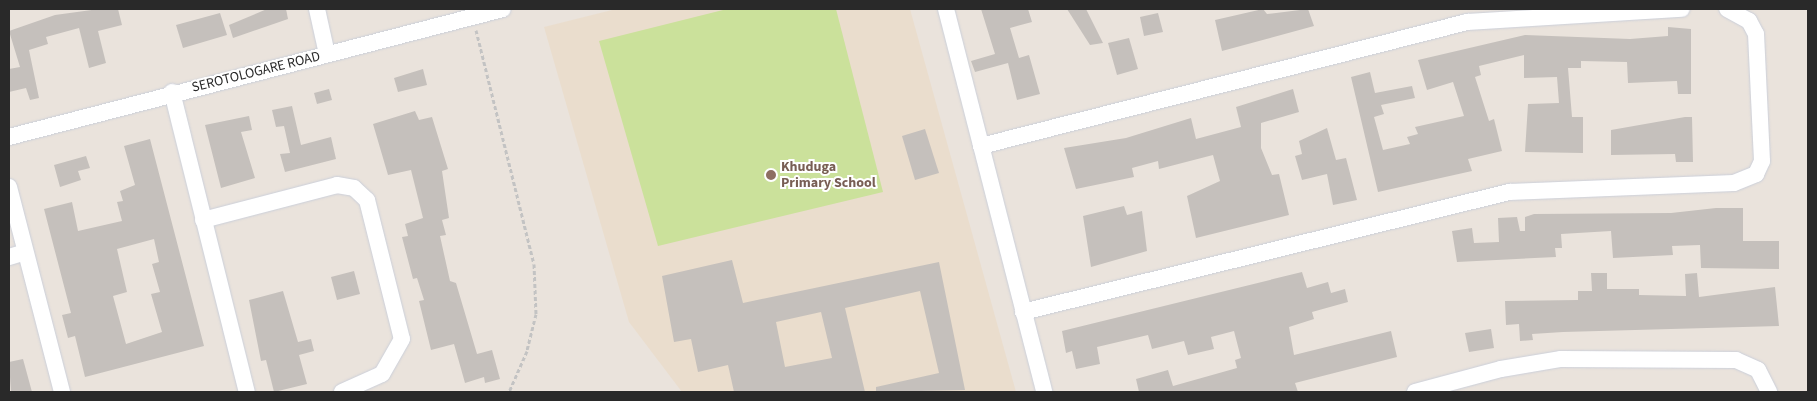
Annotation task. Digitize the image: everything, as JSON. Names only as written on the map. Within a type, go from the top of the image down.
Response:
[{"type":"street","points":[[317,9],[327,54]]},
{"type":"street","name":"SEROTOLOGARE ROAD","points":[[9,136],[172,92],[503,9]]},
{"type":"street","points":[[946,9],[1044,392]]},
{"type":"street","points":[[981,146],[1466,22],[1682,9]]},
{"type":"street","points":[[1023,312],[1509,192],[1734,182],[1756,174],[1762,160],[1756,34],[1749,21],[1727,9]]},
{"type":"street","points":[[172,92],[247,392]]},
{"type":"street","points":[[203,220],[337,186],[354,188],[367,200],[402,338],[382,374],[342,392]]},
{"type":"street","points":[[9,187],[62,392]]},
{"type":"street","points":[[9,257],[25,252]]},
{"type":"street","points":[[1415,392],[1501,369],[1561,359],[1736,360],[1758,370],[1769,392]]},
{"type":"path","points":[[473,17],[534,264],[536,314],[527,351],[509,392]]},
{"type":"shaded area","name":"Khuduga Primary School","points":[[616,9],[910,9],[1016,392],[682,392],[629,322],[544,27]]},
{"type":"green space","points":[[727,9],[836,9],[883,192],[658,246],[599,41]]},
{"type":"building","points":[[99,9],[118,9],[122,25],[98,31],[106,63],[89,68],[79,28],[46,37],[48,44],[29,50],[39,98],[30,100],[26,88],[9,92],[9,69],[20,67],[9,31],[55,15]]},
{"type":"building","points":[[267,9],[286,9],[288,19],[233,38],[229,25]]},
{"type":"building","points":[[981,9],[1028,9],[1032,22],[1010,28],[1019,58],[1029,55],[1040,94],[1017,100],[1008,63],[975,72],[971,61],[995,54]]},
{"type":"building","points":[[1067,9],[1086,9],[1103,43],[1090,45]]},
{"type":"building","points":[[1263,9],[1267,14],[1308,9],[1314,26],[1222,51],[1215,20]]},
{"type":"building","points":[[220,13],[227,35],[183,48],[176,25]]},
{"type":"building","points":[[1158,13],[1163,32],[1144,36],[1140,17]]},
{"type":"building","points":[[1668,27],[1691,29],[1691,94],[1678,94],[1677,81],[1628,83],[1627,62],[1581,61],[1581,68],[1568,68],[1572,117],[1583,117],[1583,153],[1525,152],[1528,104],[1559,103],[1557,77],[1524,78],[1524,55],[1479,66],[1481,75],[1475,77],[1489,121],[1494,119],[1502,151],[1468,159],[1472,171],[1378,192],[1351,77],[1370,72],[1375,93],[1412,86],[1415,98],[1381,105],[1384,114],[1374,117],[1383,150],[1410,144],[1407,137],[1418,134],[1415,127],[1464,116],[1453,82],[1427,90],[1418,60],[1525,35],[1630,39],[1668,36]]},
{"type":"building","points":[[1129,38],[1138,69],[1117,75],[1108,43]]},
{"type":"building","points":[[423,69],[427,85],[398,92],[394,78]]},
{"type":"building","points":[[329,89],[332,100],[317,104],[314,93]]},
{"type":"building","points":[[1293,89],[1299,112],[1261,123],[1261,148],[1272,175],[1279,174],[1289,215],[1196,238],[1187,196],[1220,181],[1213,155],[1159,169],[1158,161],[1132,168],[1134,177],[1076,189],[1064,148],[1126,138],[1191,118],[1196,139],[1241,127],[1236,107]]},
{"type":"building","points":[[292,106],[301,145],[331,137],[336,159],[285,172],[280,154],[290,153],[284,126],[276,127],[272,110]]},
{"type":"building","points":[[415,111],[419,120],[432,117],[448,169],[442,171],[449,218],[442,220],[446,235],[440,236],[450,281],[456,283],[477,354],[492,350],[500,379],[485,383],[484,377],[465,383],[454,344],[431,350],[419,301],[424,300],[417,278],[413,279],[402,237],[408,236],[405,224],[423,218],[411,170],[388,175],[373,124]]},
{"type":"building","points":[[249,116],[252,130],[241,132],[255,178],[221,188],[205,125]]},
{"type":"building","points":[[1692,117],[1693,162],[1676,162],[1675,154],[1611,155],[1611,130]]},
{"type":"building","points":[[1327,128],[1336,160],[1346,158],[1357,200],[1333,205],[1327,174],[1302,180],[1295,156],[1302,154],[1299,141]]},
{"type":"building","points":[[925,129],[939,173],[915,180],[902,136]]},
{"type":"building","points":[[150,139],[204,346],[85,377],[75,336],[68,338],[62,315],[71,313],[44,209],[72,202],[78,231],[122,221],[117,202],[123,201],[120,191],[135,185],[124,146]],"holes":[[[154,239],[159,262],[152,264],[160,292],[151,294],[162,332],[126,344],[113,296],[127,292],[117,249]]]},
{"type":"building","points":[[86,156],[90,168],[78,171],[81,180],[60,187],[54,165]]},
{"type":"building","points":[[1124,206],[1127,215],[1142,211],[1147,251],[1091,267],[1083,216]]},
{"type":"building","points":[[1716,208],[1743,208],[1743,241],[1779,241],[1779,269],[1701,268],[1700,245],[1672,246],[1673,255],[1613,258],[1611,231],[1561,234],[1562,248],[1555,248],[1556,257],[1457,262],[1452,231],[1472,228],[1474,243],[1499,242],[1498,218],[1517,217],[1520,231],[1525,231],[1525,217],[1534,214],[1671,213]]},
{"type":"building","points":[[732,260],[743,303],[939,262],[965,390],[876,392],[876,387],[939,373],[920,291],[845,308],[865,392],[734,392],[728,365],[698,372],[691,339],[674,342],[662,276]],"holes":[[[821,312],[832,358],[785,367],[776,322]]]},
{"type":"building","points":[[354,271],[360,294],[337,300],[331,277]]},
{"type":"building","points":[[1302,272],[1307,288],[1328,282],[1331,293],[1345,289],[1348,302],[1312,312],[1314,319],[1289,327],[1294,355],[1391,331],[1397,357],[1295,383],[1298,392],[1139,392],[1136,379],[1168,370],[1173,386],[1237,368],[1235,360],[1241,358],[1234,331],[1211,337],[1214,349],[1188,355],[1184,341],[1152,349],[1148,335],[1097,347],[1100,364],[1076,369],[1072,351],[1066,353],[1062,331]]},
{"type":"building","points":[[1591,273],[1607,273],[1607,289],[1639,289],[1639,295],[1686,296],[1685,274],[1697,273],[1699,297],[1775,287],[1779,326],[1563,332],[1532,334],[1533,340],[1520,341],[1519,324],[1506,325],[1505,301],[1578,300],[1578,291],[1592,291]]},
{"type":"building","points":[[283,291],[298,342],[311,339],[314,351],[299,355],[307,384],[274,392],[266,360],[261,361],[249,300]]},
{"type":"building","points":[[1491,329],[1494,348],[1469,352],[1465,333]]},
{"type":"building","points":[[23,359],[32,392],[11,392],[9,362]]},
{"type":"place","name":"Khuduga Primary School","points":[[771,175]]}]
